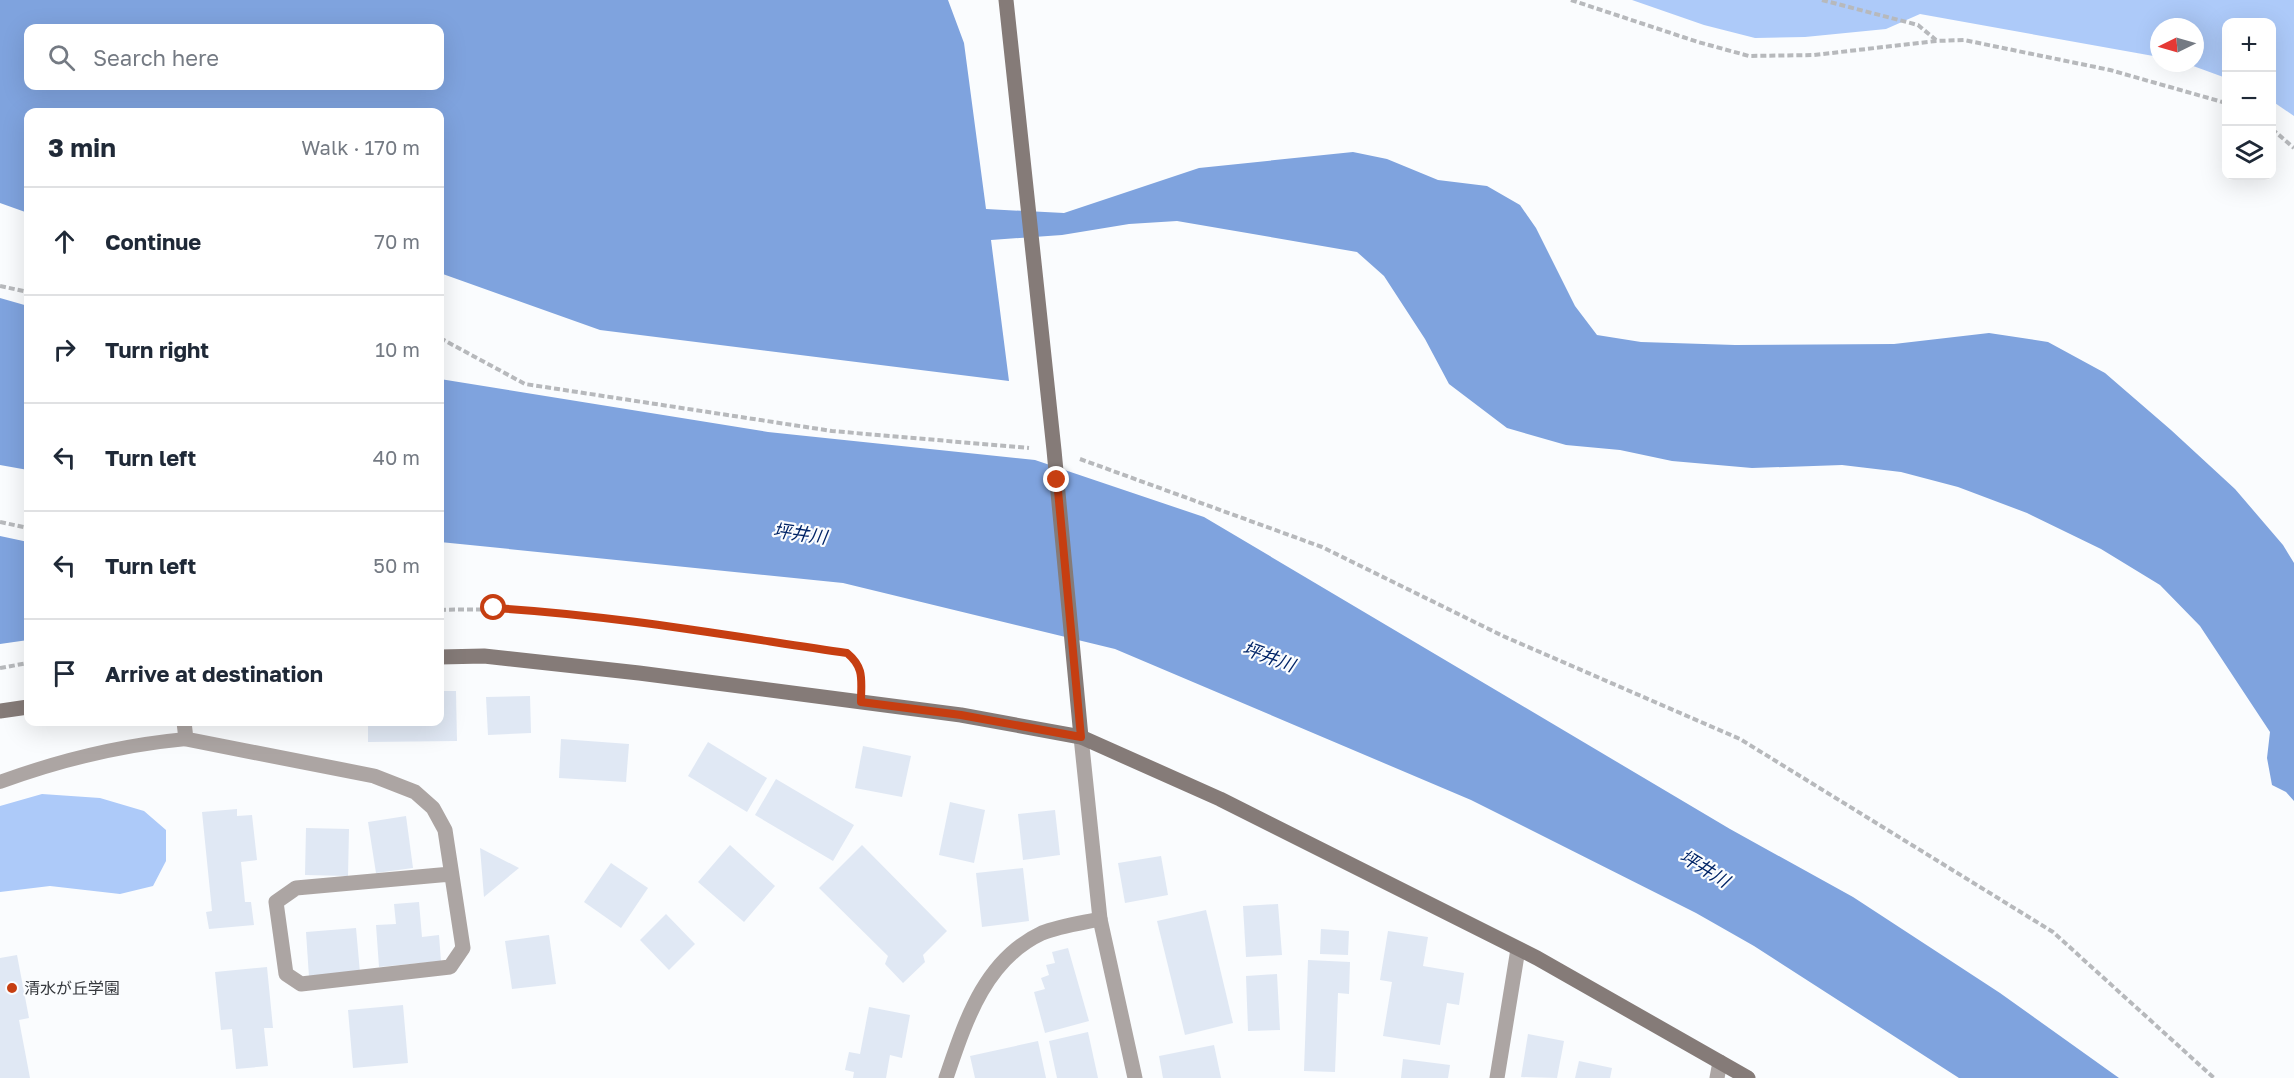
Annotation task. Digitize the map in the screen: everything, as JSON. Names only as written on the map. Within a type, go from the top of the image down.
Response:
[{"type":"street","points":[[1006,0],[1050,409],[1100,919],[1135,1078]]},
{"type":"street","points":[[444,657],[484,656],[861,702],[961,715],[1081,737],[1220,799],[1518,949],[1749,1078]]},
{"type":"street","points":[[0,711],[24,708]]},
{"type":"street","points":[[184,726],[186,739],[374,776],[415,792],[434,808],[445,830],[463,948],[450,967],[301,984],[286,974],[276,902],[296,888],[451,874]]},
{"type":"street","points":[[946,1078],[970,1010],[1004,959],[1042,933],[1100,919]]},
{"type":"street","points":[[1497,1078],[1518,949]]},
{"type":"street","points":[[1717,1078],[1720,1062]]},
{"type":"lane","points":[[0,782],[42,766],[136,744],[186,739]]},
{"type":"path","points":[[1571,0],[1698,42],[1749,56],[1814,55],[1964,40],[2110,70],[2222,102]]},
{"type":"path","points":[[1822,0],[1918,25],[1936,41]]},
{"type":"path","points":[[2276,133],[2294,148]]},
{"type":"path","points":[[0,286],[24,291]]},
{"type":"path","points":[[444,340],[525,384],[832,431],[1054,450],[1322,547],[1503,636],[1740,740],[2053,932],[2214,1078]]},
{"type":"path","points":[[0,522],[24,527]]},
{"type":"path","points":[[444,610],[494,608],[555,612],[847,653],[858,663],[861,677],[861,702]]},
{"type":"path","points":[[0,668],[24,664]]},
{"type":"shaded area","points":[[1632,0],[2294,0],[2294,116],[2276,104],[2276,18],[2222,18],[2222,77],[2204,70],[2204,18],[2150,18],[2150,55],[1920,14],[1886,29],[1805,37],[1755,38],[1704,25]]},
{"type":"shaded area","points":[[42,794],[100,798],[144,811],[166,830],[166,861],[153,886],[120,894],[50,886],[0,892],[0,806]]},
{"type":"water","points":[[0,0],[948,0],[964,43],[986,209],[1064,213],[1199,168],[1353,152],[1387,159],[1438,180],[1487,186],[1520,205],[1536,228],[1575,306],[1597,335],[1641,342],[1735,345],[1894,344],[1989,333],[2048,342],[2105,373],[2235,489],[2283,545],[2294,563],[2294,801],[2286,792],[2272,785],[2267,758],[2270,732],[2200,626],[2160,585],[2101,549],[2027,513],[1958,487],[1901,472],[1842,465],[1752,468],[1672,461],[1620,450],[1566,445],[1507,428],[1449,384],[1425,339],[1384,276],[1357,252],[1177,221],[1129,224],[1062,235],[991,240],[1009,381],[600,330],[444,274],[444,108],[24,108],[24,212],[0,203]]},
{"type":"water","points":[[0,298],[24,305],[24,469],[0,465]]},
{"type":"water","name":"坪井川","points":[[444,380],[768,432],[1035,460],[1204,517],[1730,829],[1853,897],[2000,993],[2119,1078],[1959,1078],[1754,946],[1696,913],[1471,800],[1115,649],[843,583],[444,542]]},
{"type":"water","points":[[0,536],[24,541],[24,641],[0,644]]},
{"type":"building","points":[[444,691],[456,691],[457,741],[368,742],[368,726],[444,726]]},
{"type":"building","points":[[530,696],[531,733],[488,735],[486,697]]},
{"type":"building","points":[[561,739],[629,744],[626,782],[559,778]]},
{"type":"building","points":[[708,742],[767,778],[747,812],[688,776]]},
{"type":"building","points":[[863,746],[911,756],[902,797],[855,788]]},
{"type":"building","points":[[776,779],[854,825],[833,861],[755,815]]},
{"type":"building","points":[[950,802],[985,810],[974,863],[939,855]]},
{"type":"building","points":[[237,809],[237,816],[252,815],[257,860],[241,862],[245,902],[251,902],[254,925],[209,929],[206,912],[212,911],[202,812]]},
{"type":"building","points":[[1055,810],[1060,855],[1023,860],[1018,814]]},
{"type":"building","points":[[406,816],[413,868],[376,873],[368,822]]},
{"type":"building","points":[[306,828],[349,829],[348,876],[305,875]]},
{"type":"building","points":[[730,845],[775,886],[744,922],[698,882]]},
{"type":"building","points":[[862,845],[947,931],[923,955],[925,962],[903,983],[885,964],[888,956],[819,888]]},
{"type":"building","points":[[480,848],[519,868],[484,897]]},
{"type":"building","points":[[1161,856],[1168,895],[1125,903],[1118,863]]},
{"type":"building","points":[[611,863],[648,888],[621,928],[584,902]]},
{"type":"building","points":[[1023,868],[1029,921],[982,927],[976,873]]},
{"type":"building","points":[[419,902],[422,937],[439,935],[441,961],[379,967],[376,925],[396,924],[394,904]]},
{"type":"building","points":[[1278,904],[1282,955],[1246,957],[1243,906]]},
{"type":"building","points":[[1206,910],[1233,1023],[1185,1035],[1157,921]]},
{"type":"building","points":[[666,914],[695,944],[669,970],[640,940]]},
{"type":"building","points":[[356,928],[360,973],[309,977],[306,932]]},
{"type":"building","points":[[1321,929],[1349,931],[1348,955],[1320,954]]},
{"type":"building","points":[[1388,931],[1428,937],[1423,966],[1464,973],[1459,1005],[1447,1003],[1440,1045],[1383,1036],[1392,982],[1380,980]]},
{"type":"building","points":[[549,935],[556,984],[512,989],[505,941]]},
{"type":"building","points":[[1068,948],[1089,1021],[1045,1033],[1034,992],[1045,989],[1041,978],[1049,975],[1046,965],[1055,963],[1052,952]]},
{"type":"building","name":"清水が丘学園","points":[[17,955],[29,1018],[19,1020],[30,1078],[0,1078],[0,958]]},
{"type":"building","points":[[1308,960],[1350,962],[1349,994],[1338,993],[1335,1072],[1304,1071]]},
{"type":"building","points":[[267,967],[273,1028],[264,1028],[268,1066],[236,1069],[232,1029],[221,1030],[215,972]]},
{"type":"building","points":[[1277,974],[1280,1030],[1248,1031],[1246,976]]},
{"type":"building","points":[[403,1005],[408,1063],[353,1068],[348,1010]]},
{"type":"building","points":[[869,1007],[910,1015],[902,1058],[890,1055],[886,1078],[853,1078],[854,1072],[845,1070],[849,1052],[860,1054]]},
{"type":"building","points":[[1088,1032],[1098,1078],[1057,1078],[1049,1041]]},
{"type":"building","points":[[1528,1034],[1564,1041],[1557,1078],[1521,1077]]},
{"type":"building","points":[[1038,1041],[1046,1078],[975,1078],[970,1056]]},
{"type":"building","points":[[1214,1045],[1221,1078],[1163,1078],[1159,1056]]},
{"type":"building","points":[[1403,1059],[1450,1065],[1448,1078],[1401,1078]]},
{"type":"building","points":[[1579,1061],[1612,1068],[1610,1078],[1575,1078]]},
{"type":"place","name":"清水が丘学園","points":[[12,988]]},
{"type":"route","points":[[494,608],[555,612],[657,625],[847,653],[858,663],[861,677],[861,702],[961,715],[1081,737],[1057,480]]}]
